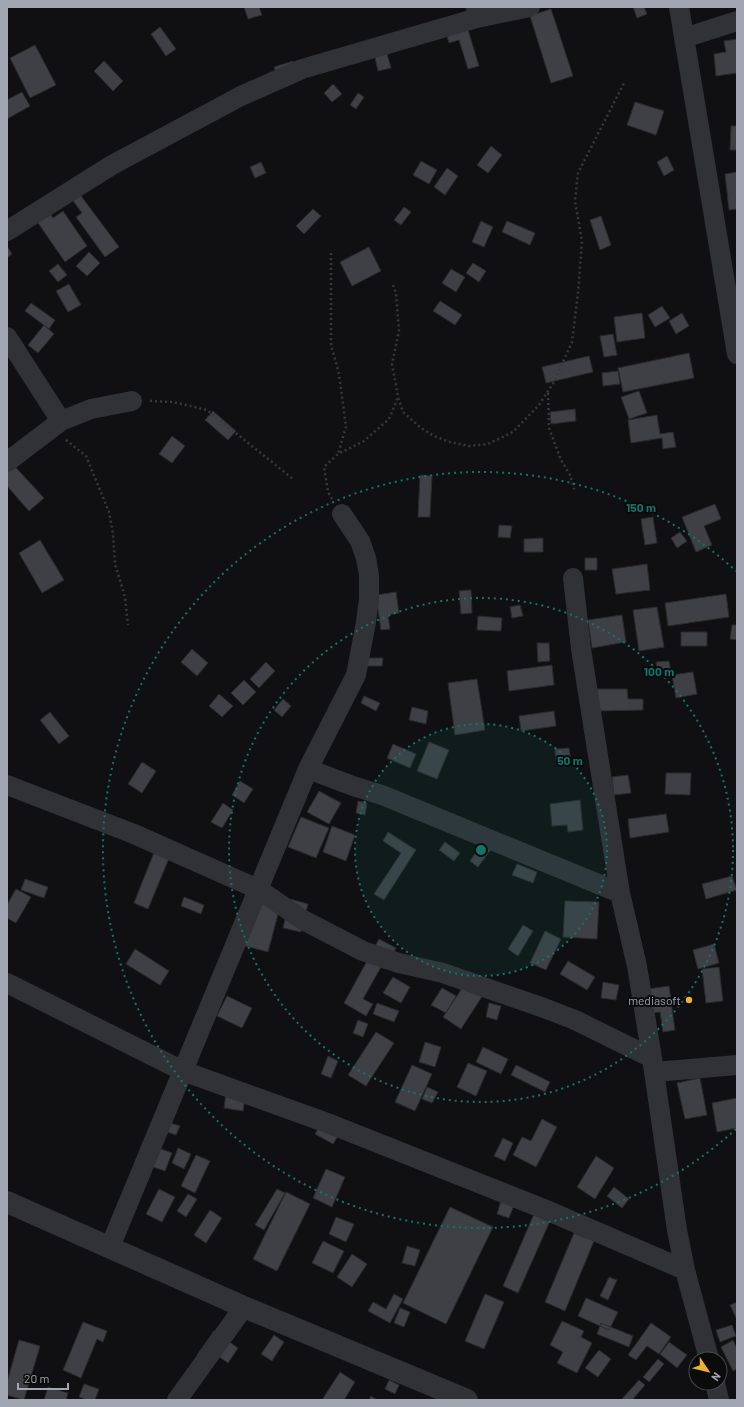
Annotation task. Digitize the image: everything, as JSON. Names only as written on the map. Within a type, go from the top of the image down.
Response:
[{"type":"street","points":[[7,231],[112,165],[241,96],[302,69],[477,13],[530,7]]},
{"type":"street","points":[[678,7],[737,354]]},
{"type":"street","points":[[684,38],[737,21]]},
{"type":"street","points":[[7,338],[61,421]]},
{"type":"street","points":[[7,462],[61,421],[91,409],[132,401]]},
{"type":"street","points":[[110,1247],[308,769],[356,675],[369,599],[369,575],[366,558],[360,541],[342,514]]},
{"type":"street","points":[[573,578],[581,649],[620,893],[637,966],[677,1230],[685,1270],[707,1351]]},
{"type":"street","points":[[308,769],[382,795],[620,893]]},
{"type":"street","points":[[7,785],[134,834],[258,889],[303,920],[363,951],[399,963],[443,973],[575,1020],[653,1065],[737,1065]]},
{"type":"street","points":[[7,983],[183,1071],[330,1124],[537,1206],[685,1270]]},
{"type":"street","points":[[7,1202],[244,1307],[455,1398]]},
{"type":"street","points":[[177,1400],[244,1307]]},
{"type":"path","points":[[393,286],[396,293],[399,331],[392,364],[398,397],[404,412],[421,428],[434,436],[450,442],[469,446],[488,444],[514,432],[548,393],[572,342],[582,241],[575,201],[578,173],[624,84]]},
{"type":"path","points":[[331,253],[331,344],[339,374],[346,427],[338,454]]},
{"type":"path","points":[[548,393],[549,428],[561,460],[570,476],[575,492]]},
{"type":"path","points":[[342,514],[328,492],[324,467],[338,454],[364,441],[389,419],[398,397]]},
{"type":"path","points":[[132,401],[173,402],[207,410],[293,479]]},
{"type":"path","points":[[65,440],[86,456],[109,512],[113,534],[115,564],[125,597],[128,625]]},
{"type":"building","points":[[244,7],[259,7],[262,15],[248,19]]},
{"type":"building","points":[[633,7],[644,7],[647,14],[637,18]]},
{"type":"building","points":[[551,9],[573,76],[551,83],[530,16]]},
{"type":"building","points":[[466,23],[479,66],[468,69],[459,40],[449,43],[445,29]]},
{"type":"building","points":[[160,27],[176,49],[166,56],[151,34]]},
{"type":"building","points":[[737,39],[737,73],[716,76],[714,54],[726,52],[724,41]]},
{"type":"building","points":[[35,45],[56,85],[30,98],[10,58]]},
{"type":"building","points":[[385,46],[391,68],[378,71],[373,49]]},
{"type":"building","points":[[104,61],[123,81],[113,91],[94,71]]},
{"type":"building","points":[[293,61],[296,69],[277,75],[274,67]]},
{"type":"building","points":[[333,84],[342,94],[332,102],[324,93]]},
{"type":"building","points":[[22,92],[30,106],[7,119],[7,100]]},
{"type":"building","points":[[358,93],[364,97],[356,109],[350,105]]},
{"type":"building","points":[[635,102],[664,111],[656,135],[627,125]]},
{"type":"building","points":[[731,126],[737,126],[737,150],[730,150]]},
{"type":"building","points":[[491,146],[502,155],[488,173],[477,165]]},
{"type":"building","points":[[667,156],[674,170],[664,176],[657,162]]},
{"type":"building","points":[[421,161],[437,170],[429,184],[413,175]]},
{"type":"building","points":[[261,162],[266,173],[255,178],[250,167]]},
{"type":"building","points":[[447,168],[458,176],[445,195],[434,187]]},
{"type":"building","points":[[737,172],[737,209],[729,210],[725,174]]},
{"type":"building","points":[[76,189],[119,247],[105,257],[76,217],[82,213],[68,194]]},
{"type":"building","points":[[404,207],[411,212],[401,225],[394,220]]},
{"type":"building","points":[[46,208],[53,218],[63,211],[87,246],[65,262],[34,217]]},
{"type":"building","points":[[313,209],[321,216],[304,234],[296,226]]},
{"type":"building","points":[[601,216],[611,245],[600,250],[590,220]]},
{"type":"building","points":[[481,221],[493,227],[484,247],[472,242]]},
{"type":"building","points":[[507,221],[535,233],[530,245],[502,232]]},
{"type":"building","points":[[7,246],[12,254],[7,258]]},
{"type":"building","points":[[369,247],[381,271],[352,286],[340,262]]},
{"type":"building","points":[[89,252],[100,263],[87,276],[76,266]]},
{"type":"building","points":[[473,263],[486,271],[479,282],[466,273]]},
{"type":"building","points":[[58,264],[67,275],[58,282],[49,271]]},
{"type":"building","points":[[451,269],[465,277],[456,292],[442,283]]},
{"type":"building","points":[[69,284],[81,305],[68,312],[56,291]]},
{"type":"building","points":[[440,301],[462,315],[455,325],[433,311]]},
{"type":"building","points":[[31,303],[55,320],[49,329],[25,311]]},
{"type":"building","points":[[662,306],[670,318],[655,327],[648,315]]},
{"type":"building","points":[[642,313],[645,338],[617,342],[614,317]]},
{"type":"building","points":[[682,313],[689,326],[676,334],[669,321]]},
{"type":"building","points":[[44,325],[54,334],[38,353],[28,345]]},
{"type":"building","points":[[613,334],[617,355],[604,357],[600,336]]},
{"type":"building","points":[[689,353],[694,378],[623,392],[618,368]]},
{"type":"building","points":[[589,356],[593,372],[546,383],[542,367]]},
{"type":"building","points":[[618,371],[620,384],[603,386],[602,373]]},
{"type":"building","points":[[639,391],[647,413],[629,419],[621,397]]},
{"type":"building","points":[[575,409],[576,421],[551,424],[550,412]]},
{"type":"building","points":[[213,411],[236,431],[228,440],[205,420]]},
{"type":"building","points":[[657,415],[660,434],[673,432],[676,447],[663,449],[662,438],[631,443],[628,420]]},
{"type":"building","points":[[172,436],[185,446],[172,463],[159,454]]},
{"type":"building","points":[[8,459],[44,498],[29,511],[7,486]]},
{"type":"building","points":[[420,475],[432,476],[430,517],[418,517]]},
{"type":"building","points":[[715,504],[721,519],[704,526],[712,545],[696,552],[682,517]]},
{"type":"building","points":[[653,517],[657,543],[645,545],[641,519]]},
{"type":"building","points":[[499,525],[512,526],[510,538],[498,537]]},
{"type":"building","points":[[680,532],[687,541],[677,548],[671,538]]},
{"type":"building","points":[[543,538],[543,552],[524,552],[524,539]]},
{"type":"building","points":[[40,540],[64,580],[42,593],[19,553]]},
{"type":"building","points":[[585,558],[597,558],[597,570],[585,570]]},
{"type":"building","points":[[647,564],[650,590],[616,594],[612,569]]},
{"type":"building","points":[[471,590],[472,613],[461,614],[459,591]]},
{"type":"building","points":[[396,592],[399,613],[388,615],[390,629],[381,630],[376,595]]},
{"type":"building","points":[[726,594],[729,617],[668,626],[665,603]]},
{"type":"building","points":[[520,605],[523,616],[512,618],[510,607]]},
{"type":"building","points":[[657,607],[664,647],[639,651],[633,610]]},
{"type":"building","points":[[622,615],[626,642],[592,648],[588,620]]},
{"type":"building","points":[[478,616],[502,618],[501,631],[477,630]]},
{"type":"building","points":[[732,625],[737,625],[737,640],[730,639]]},
{"type":"building","points":[[681,632],[707,632],[707,646],[681,646]]},
{"type":"building","points":[[537,643],[549,643],[550,661],[538,662]]},
{"type":"building","points":[[192,649],[208,663],[197,676],[181,662]]},
{"type":"building","points":[[368,658],[383,658],[382,666],[367,666]]},
{"type":"building","points":[[669,661],[671,673],[658,675],[656,662]]},
{"type":"building","points":[[266,662],[275,671],[259,688],[250,679]]},
{"type":"building","points":[[552,665],[554,685],[509,691],[507,671]]},
{"type":"building","points":[[693,672],[697,694],[676,698],[672,675]]},
{"type":"building","points":[[477,679],[485,730],[455,735],[448,683]]},
{"type":"building","points":[[244,680],[256,692],[243,705],[231,693]]},
{"type":"building","points":[[597,689],[627,689],[628,699],[643,699],[643,710],[598,711]]},
{"type":"building","points":[[219,694],[233,706],[222,717],[209,706]]},
{"type":"building","points":[[364,696],[380,703],[376,711],[361,703]]},
{"type":"building","points":[[283,699],[291,706],[282,717],[274,710]]},
{"type":"building","points":[[412,707],[428,711],[426,724],[409,720]]},
{"type":"building","points":[[554,711],[556,726],[521,731],[519,716]]},
{"type":"building","points":[[50,712],[69,736],[59,744],[40,720]]},
{"type":"building","points":[[429,742],[449,750],[437,779],[417,771]]},
{"type":"building","points":[[393,744],[416,754],[410,768],[387,758]]},
{"type":"building","points":[[569,748],[571,761],[556,762],[555,749]]},
{"type":"building","points":[[142,762],[156,771],[142,793],[128,784]]},
{"type":"building","points":[[666,773],[691,773],[690,795],[665,794]]},
{"type":"building","points":[[628,775],[631,793],[614,795],[612,777]]},
{"type":"building","points":[[240,781],[253,789],[244,803],[232,795]]},
{"type":"building","points":[[319,791],[341,803],[329,824],[307,812]]},
{"type":"building","points":[[580,800],[583,830],[568,832],[567,825],[552,826],[550,804]]},
{"type":"building","points":[[358,801],[367,803],[365,815],[356,813]]},
{"type":"building","points":[[223,803],[233,810],[222,828],[211,822]]},
{"type":"building","points":[[666,814],[669,832],[630,838],[628,819]]},
{"type":"building","points":[[301,817],[329,828],[316,858],[288,847]]},
{"type":"building","points":[[332,826],[355,835],[346,861],[323,852]]},
{"type":"building","points":[[388,832],[416,850],[384,900],[374,894],[401,853],[383,841]]},
{"type":"building","points":[[445,842],[460,853],[454,861],[439,850]]},
{"type":"building","points":[[483,842],[492,848],[478,867],[470,861]]},
{"type":"building","points":[[155,850],[170,856],[148,909],[134,903]]},
{"type":"building","points":[[517,864],[537,872],[533,883],[512,875]]},
{"type":"building","points":[[732,876],[737,890],[706,899],[702,884]]},
{"type":"building","points":[[25,879],[48,887],[44,898],[21,890]]},
{"type":"building","points":[[254,887],[283,895],[268,952],[238,944]]},
{"type":"building","points":[[16,889],[31,897],[16,923],[7,918],[7,905]]},
{"type":"building","points":[[184,897],[204,905],[201,914],[181,906]]},
{"type":"building","points":[[290,899],[308,904],[301,932],[283,928]]},
{"type":"building","points":[[565,901],[599,902],[597,939],[563,937]]},
{"type":"building","points":[[523,925],[533,931],[518,956],[508,949]]},
{"type":"building","points":[[545,931],[561,939],[546,970],[530,963]]},
{"type":"building","points":[[379,939],[396,948],[384,969],[381,967],[363,999],[373,1004],[366,1016],[344,1003]]},
{"type":"building","points":[[714,944],[719,963],[698,969],[693,950]]},
{"type":"building","points":[[135,949],[169,971],[160,985],[126,964]]},
{"type":"building","points":[[568,961],[595,977],[587,990],[560,974]]},
{"type":"building","points":[[719,967],[723,1001],[706,1003],[702,969]]},
{"type":"building","points":[[393,977],[410,987],[401,1003],[383,993]]},
{"type":"building","points":[[467,981],[485,992],[461,1029],[443,1017]]},
{"type":"building","points":[[603,982],[619,985],[616,1000],[601,998]]},
{"type":"building","points":[[669,986],[675,1030],[663,1032],[660,1012],[652,1013],[648,989]]},
{"type":"building","points":[[442,988],[456,996],[446,1013],[431,1005]]},
{"type":"building","points":[[227,996],[252,1008],[242,1028],[217,1016]]},
{"type":"building","points":[[377,1003],[399,1011],[394,1022],[373,1014]]},
{"type":"building","points":[[489,1003],[501,1006],[497,1020],[486,1017]]},
{"type":"building","points":[[358,1020],[368,1024],[363,1037],[353,1033]]},
{"type":"building","points":[[376,1032],[394,1043],[366,1086],[348,1075]]},
{"type":"building","points":[[425,1042],[441,1047],[435,1067],[419,1062]]},
{"type":"building","points":[[483,1047],[508,1059],[501,1074],[476,1062]]},
{"type":"building","points":[[328,1056],[338,1061],[331,1078],[321,1074]]},
{"type":"building","points":[[468,1063],[487,1071],[476,1096],[457,1087]]},
{"type":"building","points":[[412,1065],[432,1074],[415,1111],[395,1102]]},
{"type":"building","points":[[516,1065],[550,1082],[545,1092],[511,1075]]},
{"type":"building","points":[[700,1078],[707,1115],[685,1119],[677,1083]]},
{"type":"building","points":[[427,1087],[438,1092],[432,1103],[422,1099]]},
{"type":"building","points":[[226,1093],[245,1097],[243,1111],[224,1108]]},
{"type":"building","points":[[737,1098],[737,1128],[717,1132],[712,1103]]},
{"type":"building","points":[[542,1119],[557,1127],[536,1167],[513,1155],[522,1137],[531,1141]]},
{"type":"building","points":[[164,1121],[180,1126],[176,1135],[161,1130]]},
{"type":"building","points":[[323,1121],[341,1131],[333,1144],[315,1134]]},
{"type":"building","points":[[503,1138],[513,1143],[505,1161],[494,1156]]},
{"type":"building","points":[[143,1142],[172,1153],[165,1171],[136,1161]]},
{"type":"building","points":[[178,1148],[191,1154],[184,1169],[172,1163]]},
{"type":"building","points":[[196,1155],[210,1161],[195,1193],[181,1186]]},
{"type":"building","points":[[596,1156],[614,1168],[595,1199],[577,1187]]},
{"type":"building","points":[[326,1169],[345,1177],[332,1207],[313,1198]]},
{"type":"building","points":[[614,1187],[629,1199],[622,1208],[607,1196]]},
{"type":"building","points":[[159,1189],[175,1197],[162,1222],[146,1214]]},
{"type":"building","points":[[277,1189],[285,1193],[264,1230],[255,1225]]},
{"type":"building","points":[[286,1192],[310,1204],[277,1271],[253,1259]]},
{"type":"building","points":[[188,1194],[197,1199],[186,1217],[177,1211]]},
{"type":"building","points":[[501,1201],[514,1205],[509,1218],[497,1214]]},
{"type":"building","points":[[450,1207],[493,1227],[446,1324],[403,1303]]},
{"type":"building","points":[[210,1210],[222,1218],[206,1243],[194,1235]]},
{"type":"building","points":[[534,1214],[550,1221],[518,1293],[503,1286]]},
{"type":"building","points":[[336,1217],[354,1224],[346,1242],[329,1234]]},
{"type":"building","points":[[574,1233],[594,1241],[565,1311],[545,1302]]},
{"type":"building","points":[[323,1241],[344,1251],[333,1273],[312,1263]]},
{"type":"building","points":[[407,1246],[420,1250],[415,1266],[402,1263]]},
{"type":"building","points":[[352,1254],[367,1264],[352,1287],[337,1277]]},
{"type":"building","points":[[609,1277],[617,1280],[608,1300],[600,1296]]},
{"type":"building","points":[[394,1294],[403,1299],[390,1323],[368,1311],[373,1302],[386,1309]]},
{"type":"building","points":[[485,1294],[504,1302],[484,1349],[465,1341]]},
{"type":"building","points":[[586,1298],[618,1312],[609,1330],[578,1316]]},
{"type":"building","points":[[737,1302],[737,1320],[730,1305]]},
{"type":"building","points":[[400,1308],[410,1312],[404,1327],[394,1323]]},
{"type":"building","points":[[562,1321],[584,1331],[581,1337],[592,1343],[577,1373],[557,1363],[563,1352],[550,1345]]},
{"type":"building","points":[[83,1322],[107,1331],[103,1342],[97,1339],[81,1378],[63,1370]]},
{"type":"building","points":[[601,1323],[633,1336],[629,1347],[597,1334]]},
{"type":"building","points":[[651,1323],[671,1337],[659,1354],[647,1346],[636,1360],[628,1355]]},
{"type":"building","points":[[732,1325],[736,1336],[720,1342],[716,1330]]},
{"type":"building","points":[[214,1331],[238,1348],[228,1363],[218,1356],[197,1355]]},
{"type":"building","points":[[274,1335],[284,1342],[272,1361],[261,1354]]},
{"type":"building","points":[[19,1340],[40,1346],[24,1400],[7,1395],[7,1382]]},
{"type":"building","points":[[733,1340],[737,1349],[737,1369],[733,1371],[728,1361],[728,1351],[723,1351],[721,1347]]},
{"type":"building","points":[[669,1342],[687,1355],[677,1368],[660,1354]]},
{"type":"building","points":[[599,1350],[611,1359],[598,1377],[585,1368]]},
{"type":"building","points":[[658,1359],[664,1364],[649,1382],[643,1377]]},
{"type":"building","points":[[340,1372],[355,1382],[344,1400],[322,1400]]},
{"type":"building","points":[[389,1380],[399,1385],[395,1394],[385,1389]]},
{"type":"building","points":[[639,1380],[645,1385],[632,1400],[621,1400]]},
{"type":"building","points":[[84,1384],[99,1389],[95,1400],[87,1400],[79,1397]]},
{"type":"building","points":[[48,1387],[68,1393],[66,1400],[44,1400]]},
{"type":"building","points":[[371,1396],[377,1400],[369,1400]]},
{"type":"place","name":"mediasoft","points":[[689,1000]]}]
